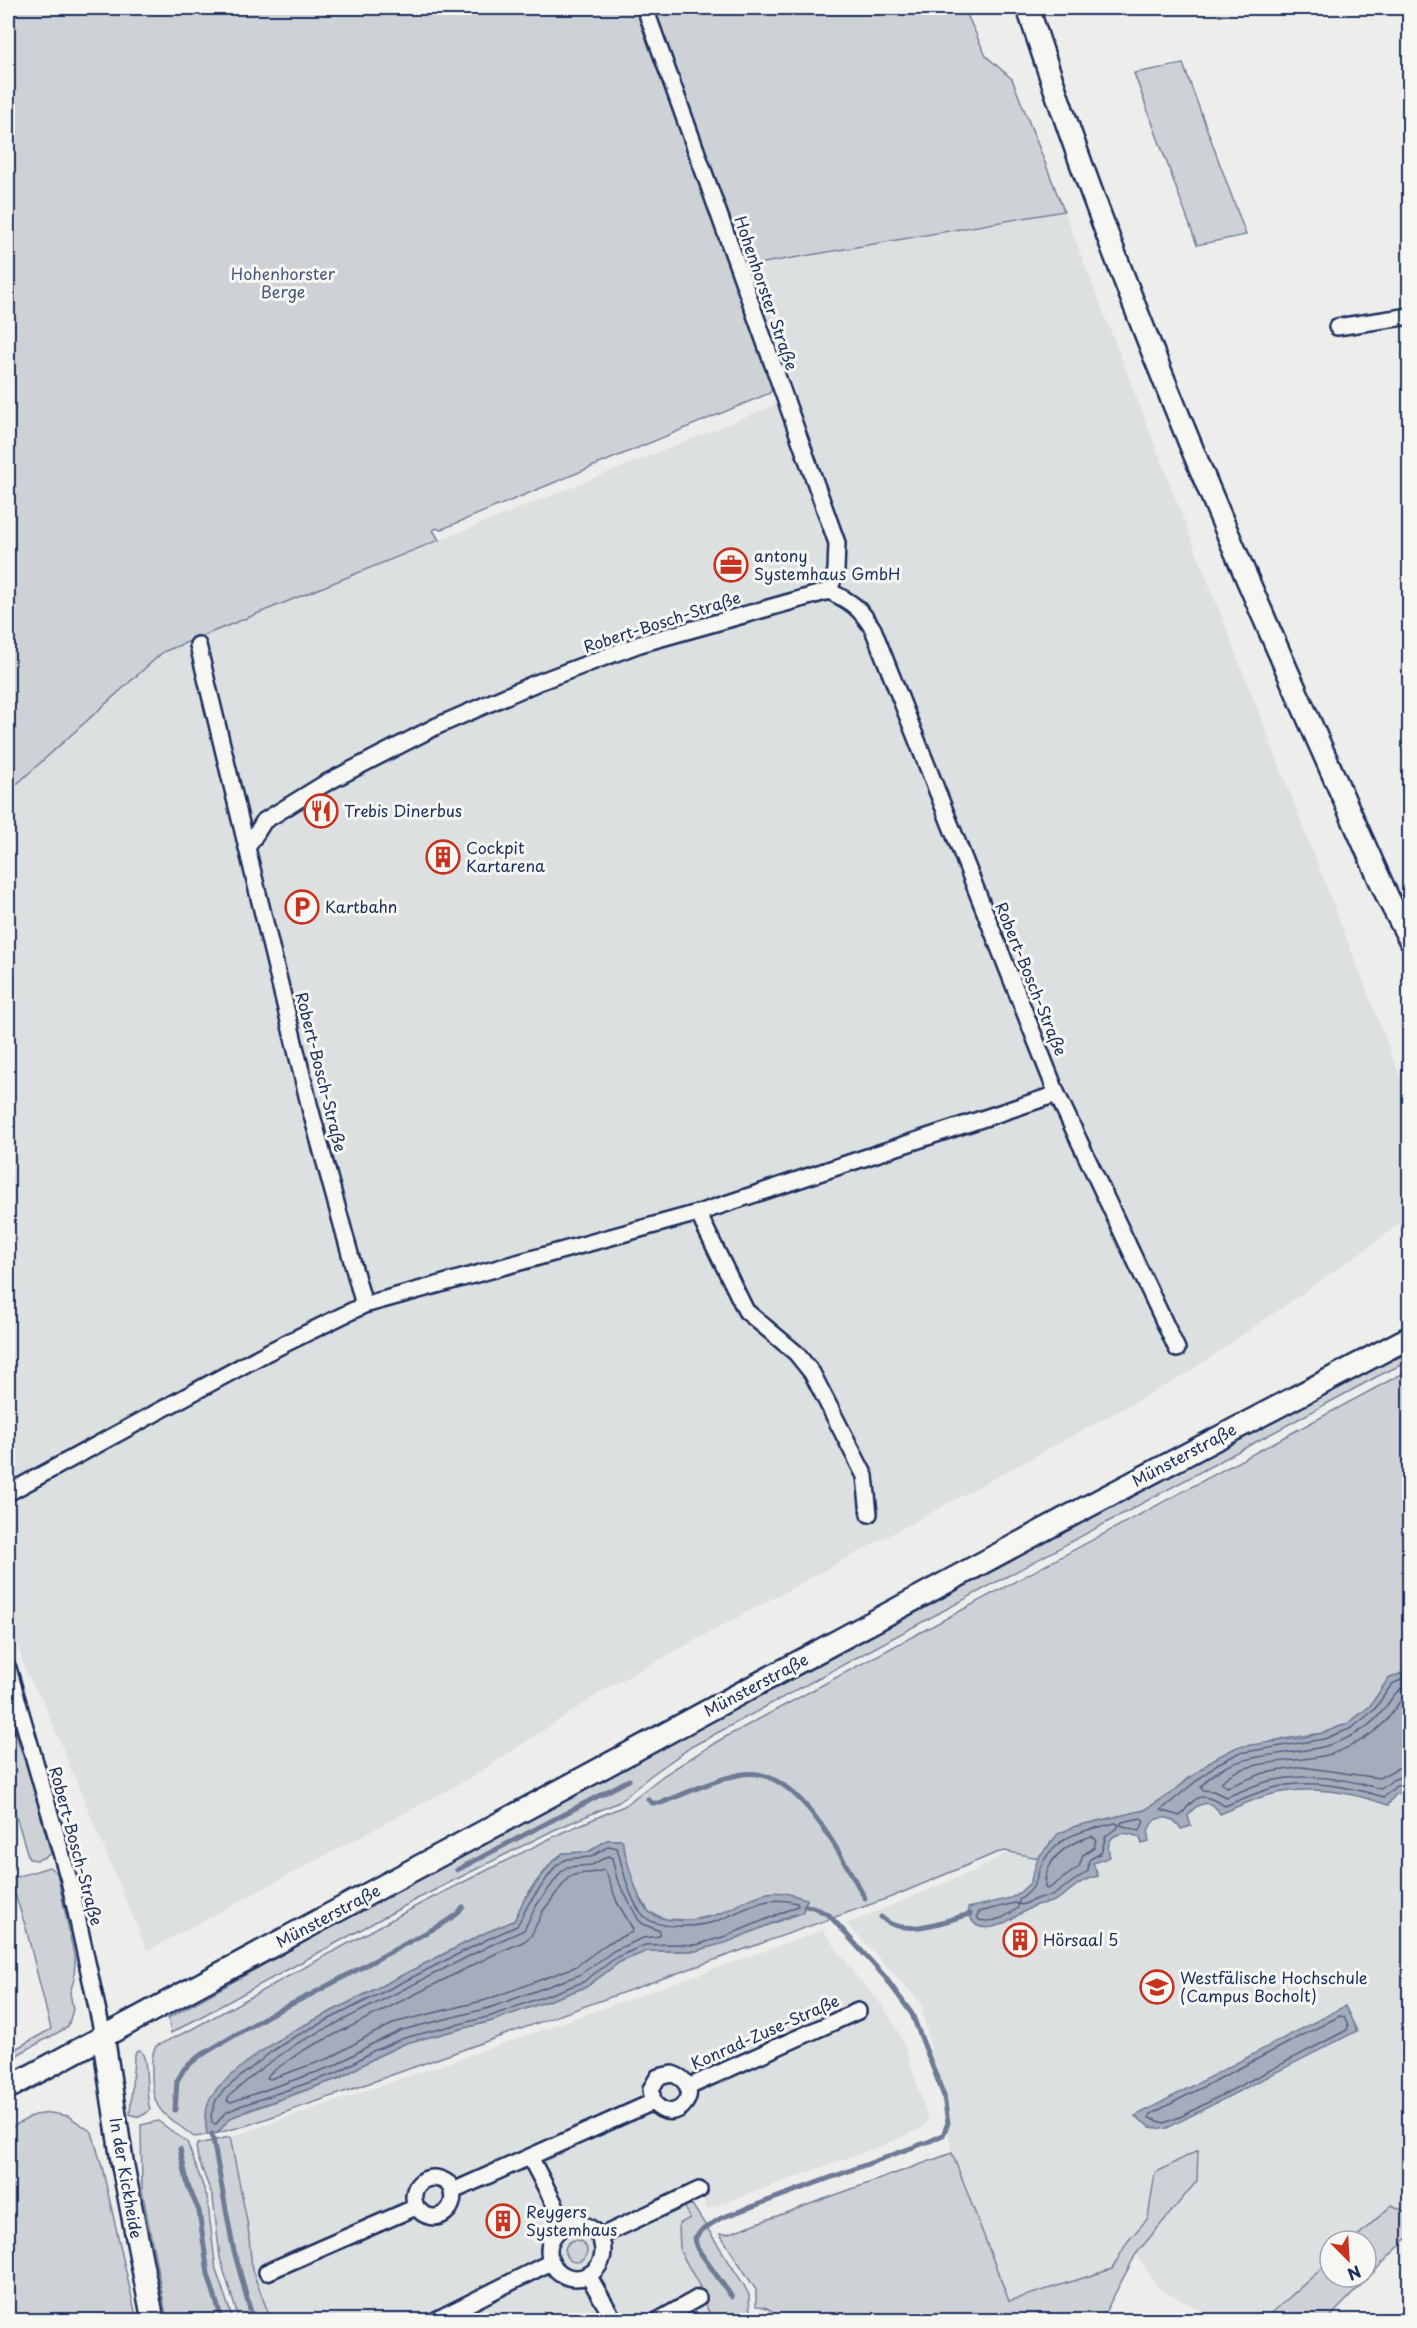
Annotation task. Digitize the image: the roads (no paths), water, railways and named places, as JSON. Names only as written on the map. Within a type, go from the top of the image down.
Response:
[{"type":"main road","points":[[1028,8],[1103,226],[1221,521],[1333,774],[1410,940]]},
{"type":"main road","name":"Münsterstraße","points":[[8,2088],[1072,1515],[1410,1337]]},
{"type":"main road","name":"In der Kickheide","points":[[103,2036],[122,2161],[153,2320]]},
{"type":"street","name":"Hohenhorster Straße","points":[[645,8],[837,543],[836,571],[829,591]]},
{"type":"street","points":[[1337,327],[1410,316]]},
{"type":"street","name":"Robert-Bosch-Straße","points":[[247,848],[264,821],[324,784],[437,726],[536,683],[640,644],[829,591],[847,600],[861,610],[873,629],[1056,1094],[1177,1349]]},
{"type":"street","name":"Robert-Bosch-Straße","points":[[198,645],[310,1108],[364,1305]]},
{"type":"street","points":[[8,1493],[261,1356],[364,1305],[698,1213],[1056,1094]]},
{"type":"street","points":[[698,1213],[746,1311],[796,1353],[812,1373],[865,1476],[869,1514]]},
{"type":"street","name":"Robert-Bosch-Straße","points":[[8,1668],[69,1880],[103,2036]]},
{"type":"street","name":"Konrad-Zuse-Straße","points":[[688,2087],[858,2011]]},
{"type":"street","name":"Konrad-Zuse-Straße","points":[[665,2074],[679,2076],[688,2087],[689,2093],[685,2104],[676,2111],[663,2111],[653,2102],[651,2089],[653,2083],[665,2074]]},
{"type":"street","points":[[453,2191],[653,2102]]},
{"type":"street","points":[[530,2157],[566,2226]]},
{"type":"street","points":[[436,2177],[443,2180],[453,2191],[452,2205],[443,2215],[431,2217],[420,2212],[416,2207],[414,2201],[416,2187],[428,2178],[436,2177]]},
{"type":"street","points":[[599,2237],[699,2190]]},
{"type":"street","points":[[267,2272],[416,2207]]},
{"type":"street","points":[[575,2224],[584,2226],[599,2237],[603,2251],[602,2258],[594,2271],[588,2275],[571,2278],[556,2269],[551,2262],[550,2245],[553,2237],[566,2226],[575,2224]]},
{"type":"street","points":[[436,2320],[551,2262]]},
{"type":"street","points":[[588,2275],[614,2320]]},
{"type":"street","points":[[659,2320],[698,2298]]},
{"type":"water","points":[[1409,1670],[1409,1788],[1395,1795],[1388,1805],[1345,1793],[1302,1790],[1273,1794],[1220,1814],[1213,1806],[1200,1805],[1188,1816],[1191,1826],[1181,1829],[1171,1819],[1164,1818],[1154,1822],[1148,1833],[1149,1842],[1142,1844],[1140,1838],[1133,1835],[1116,1835],[1109,1843],[1110,1857],[1093,1863],[1098,1876],[1085,1880],[1060,1898],[1050,1903],[1036,1905],[1007,1922],[991,1928],[983,1928],[974,1924],[968,1908],[1011,1898],[1019,1893],[1030,1883],[1038,1858],[1058,1834],[1076,1826],[1145,1810],[1170,1794],[1214,1759],[1237,1747],[1301,1738],[1349,1723],[1370,1706],[1388,1679]]},
{"type":"water","points":[[607,1840],[622,1840],[632,1878],[644,1906],[649,1912],[664,1919],[692,1920],[709,1917],[754,1897],[772,1892],[807,1899],[802,1913],[728,1942],[696,1951],[647,1951],[620,1962],[586,1987],[492,2021],[406,2043],[340,2078],[243,2112],[229,2119],[218,2133],[207,2135],[205,2114],[210,2098],[219,2086],[254,2056],[291,2032],[485,1933],[514,1921],[524,1900],[552,1862],[563,1853],[589,1852]]},
{"type":"water","points":[[1345,2006],[1357,2031],[1165,2129],[1150,2127],[1135,2116]]},
{"type":"waterway","points":[[648,1799],[652,1803],[661,1803],[733,1776],[763,1775],[782,1784],[800,1799],[816,1818],[831,1839],[865,1898]]},
{"type":"waterway","points":[[457,1870],[629,1780]]},
{"type":"waterway","points":[[732,2297],[697,2248],[695,2238],[702,2230],[721,2218],[930,2141],[943,2135],[948,2123],[944,2096],[912,2014],[885,1977],[829,1915],[813,1907],[805,1906]]},
{"type":"waterway","points":[[175,2110],[177,2081],[184,2069],[198,2057],[269,2015],[444,1923],[463,1907]]},
{"type":"waterway","points":[[881,1917],[900,1927],[912,1928],[970,1914]]},
{"type":"waterway","points":[[212,2134],[233,2247],[253,2320]]},
{"type":"waterway","points":[[180,2149],[188,2186],[199,2211],[208,2274],[222,2320]]},
{"type":"place","name":"antony Systemhaus GmbH","points":[[731,565]]},
{"type":"place","name":"Trebis Dinerbus","points":[[321,811]]},
{"type":"place","name":"Cockpit Kartarena","points":[[443,857]]},
{"type":"place","name":"Kartbahn","points":[[302,907]]},
{"type":"place","name":"Hörsaal 5","points":[[1020,1940]]},
{"type":"place","name":"Westfälische Hochschule (Campus Bocholt)","points":[[1157,1987]]},
{"type":"place","name":"Reygers Systemhaus","points":[[503,2221]]},
{"type":"park label","name":"Hohenhorster Berge","points":[[283,283]]}]
